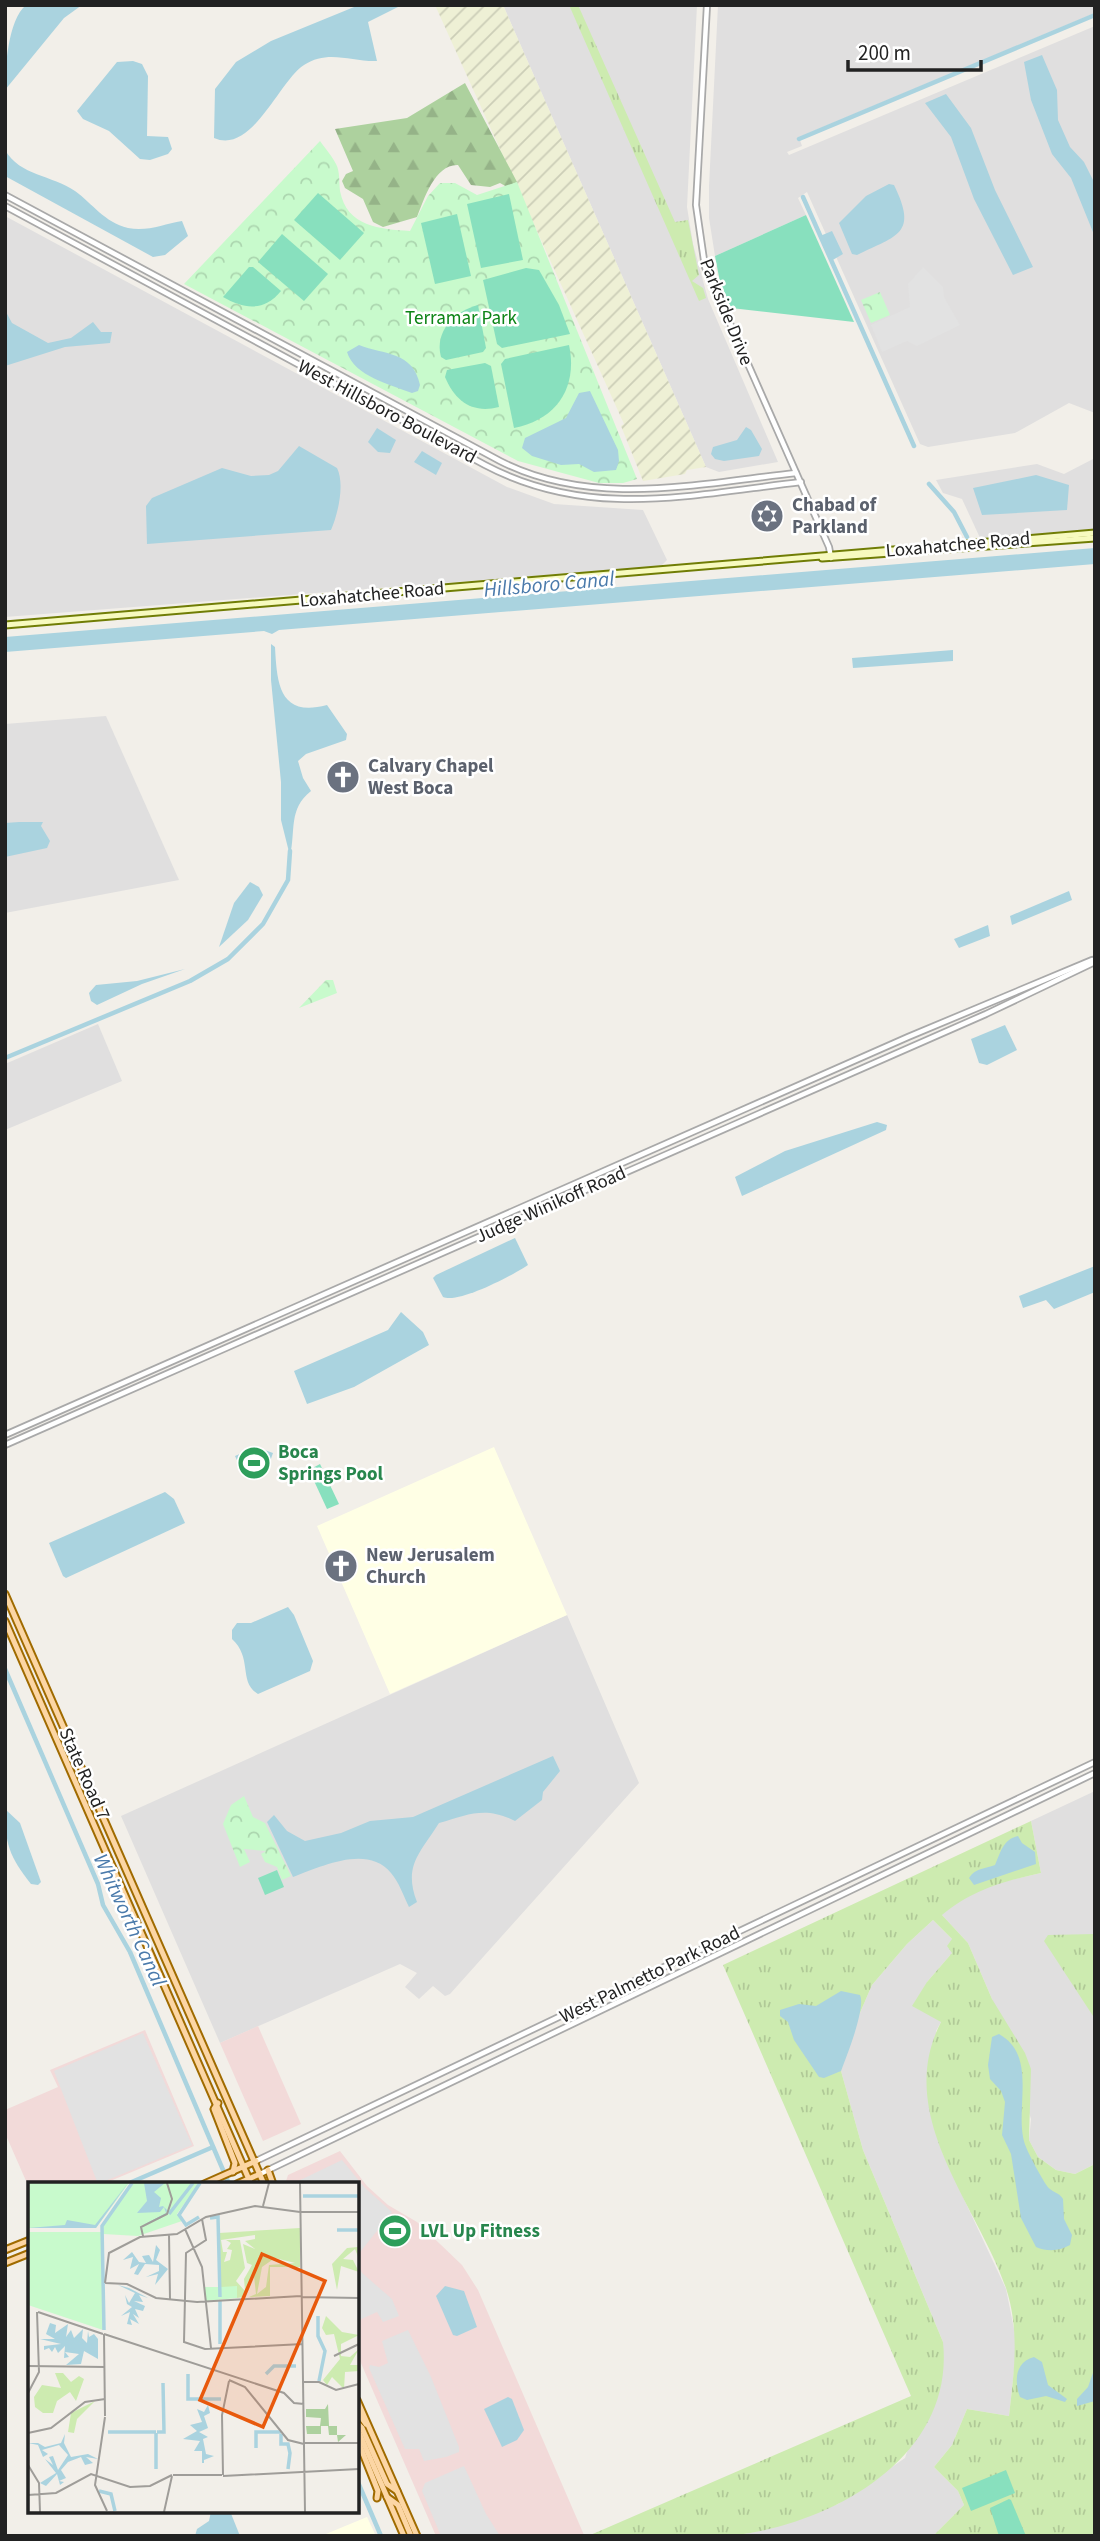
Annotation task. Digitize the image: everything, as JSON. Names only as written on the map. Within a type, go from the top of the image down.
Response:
[{"type":"main road","name":"Loxahatchee Road","points":[[5,625],[1095,536]]},
{"type":"main road","name":"State Road 7","points":[[5,1594],[263,2182]]},
{"type":"main road","name":"State Road 7","points":[[5,1621],[250,2181]]},
{"type":"main road","points":[[185,2034],[195,2037],[207,2052]]},
{"type":"main road","points":[[218,2104],[214,2109],[235,2163],[233,2172]]},
{"type":"main road","name":"West Palmetto Park Road","points":[[209,2182],[256,2161]]},
{"type":"main road","points":[[268,2170],[272,2182]]},
{"type":"main road","name":"West Palmetto Park Road","points":[[250,2181],[260,2174]]},
{"type":"main road","points":[[5,2250],[28,2241]]},
{"type":"main road","points":[[5,2263],[28,2254]]},
{"type":"main road","points":[[359,2404],[414,2536]]},
{"type":"main road","points":[[359,2414],[369,2426]]},
{"type":"main road","points":[[359,2427],[362,2428],[387,2484],[397,2492]]},
{"type":"main road","points":[[359,2432],[404,2536]]},
{"type":"main road","points":[[362,2440],[360,2446],[377,2488],[377,2498]]},
{"type":"main road","points":[[387,2497],[398,2505],[414,2536]]},
{"type":"street","name":"Parkside Drive","points":[[707,5],[696,205],[702,252],[712,286],[831,557]]},
{"type":"street","name":"West Hillsboro Boulevard","points":[[5,195],[500,461],[537,477],[575,486],[625,490],[796,473]]},
{"type":"street","name":"West Hillsboro Boulevard","points":[[5,206],[492,469],[529,485],[575,497],[616,500],[800,482]]},
{"type":"street","name":"Judge Winikoff Road","points":[[5,1434],[943,1022],[1095,960]]},
{"type":"street","name":"Judge Winikoff Road","points":[[5,1445],[986,1014],[1095,960]]},
{"type":"street","name":"West Palmetto Park Road","points":[[256,2161],[1095,1762]]},
{"type":"street","name":"West Palmetto Park Road","points":[[260,2174],[1095,1773]]},
{"type":"shaded area","points":[[435,5],[503,5],[706,467],[687,470],[685,474],[643,481],[621,426],[624,424]]},
{"type":"shaded area","points":[[503,5],[697,5],[687,207],[693,244],[708,299],[778,462],[719,472],[706,467]]},
{"type":"shaded area","points":[[718,5],[1095,5],[1095,13],[799,137],[802,146],[787,152],[789,155],[1095,26],[1095,413],[1069,403],[1015,433],[928,447],[920,444],[807,192],[798,198],[806,215],[715,256],[709,218],[709,186]]},
{"type":"shaded area","points":[[5,216],[507,487],[554,504],[643,510],[667,560],[661,566],[5,617]]},
{"type":"shaded area","points":[[923,267],[943,287],[944,297],[960,325],[917,346],[907,341],[882,352],[871,325],[910,307],[908,284]]},
{"type":"shaded area","points":[[1095,458],[1095,531],[981,540],[962,499],[943,493],[936,480],[1037,464],[1064,474]]},
{"type":"shaded area","points":[[106,716],[179,880],[5,913],[5,724]]},
{"type":"shaded area","points":[[98,1024],[122,1081],[5,1130],[5,1064]]},
{"type":"shaded area","points":[[494,1447],[567,1615],[390,1694],[317,1526]]},
{"type":"shaded area","points":[[567,1615],[639,1783],[450,1994],[445,1996],[433,1986],[419,1999],[405,1987],[417,1973],[400,1964],[220,2043],[121,1816]]},
{"type":"shaded area","points":[[1095,1791],[1095,1934],[1091,2010],[1095,2019],[1095,2164],[1075,2174],[1056,2170],[1038,2157],[1029,2140],[1031,2119],[992,1999],[968,1943],[941,1914],[965,1896],[997,1883],[1041,1873],[1031,1821]]},
{"type":"shaded area","points":[[933,1920],[952,1939],[952,1953],[927,1982],[941,2022],[936,2031],[942,2152],[1006,2289],[1017,2344],[1009,2416],[967,2409],[952,2445],[934,2467],[958,2491],[964,2505],[933,2536],[733,2536],[754,2532],[838,2504],[905,2458],[943,2342],[863,2150],[841,2071],[853,2029],[872,1985],[907,1944]]},
{"type":"shaded area","points":[[258,2026],[301,2124],[263,2141],[220,2043]]},
{"type":"shaded area","points":[[145,2030],[194,2146],[108,2182],[28,2182],[28,2185],[5,2133],[5,2110],[58,2087],[50,2070]]},
{"type":"shaded area","points":[[143,2033],[192,2145],[97,2182],[54,2071]]},
{"type":"shaded area","points":[[340,2151],[367,2186],[388,2205],[417,2222],[462,2265],[478,2290],[584,2535],[436,2536],[359,2359],[359,2182],[286,2182],[288,2175]]},
{"type":"shaded area","points":[[342,2160],[365,2188],[392,2212],[359,2253],[359,2182],[296,2182]]},
{"type":"shaded area","points":[[359,2267],[362,2273],[392,2299],[399,2316],[383,2322],[377,2312],[359,2320]]},
{"type":"shaded area","points":[[408,2330],[431,2377],[459,2447],[459,2452],[446,2457],[424,2461],[419,2449],[405,2449],[369,2368],[370,2365],[379,2367],[388,2363],[382,2341]]},
{"type":"shaded area","points":[[464,2466],[486,2514],[500,2536],[441,2536],[422,2491],[425,2483]]},
{"type":"shaded area","points":[[367,2517],[376,2536],[321,2536]]},
{"type":"green space","points":[[569,5],[578,5],[675,222],[688,220],[699,275],[692,281],[703,288],[706,298],[699,301]]},
{"type":"green space","points":[[465,83],[517,182],[507,187],[500,183],[490,187],[471,185],[458,165],[450,166],[437,176],[417,217],[383,227],[373,222],[363,199],[345,188],[342,181],[346,174],[353,171],[335,129],[407,118]]},
{"type":"green space","name":"Terramar Park","points":[[320,141],[337,167],[344,203],[357,219],[377,227],[410,231],[428,196],[440,183],[455,183],[477,195],[517,182],[637,479],[623,483],[599,483],[518,461],[184,284]]},
{"type":"green space","points":[[318,193],[364,233],[340,260],[294,220]]},
{"type":"green space","points":[[509,194],[523,260],[481,268],[467,204]]},
{"type":"green space","points":[[457,214],[471,276],[435,284],[421,223]]},
{"type":"green space","points":[[806,215],[854,322],[731,308],[720,282],[715,256]]},
{"type":"green space","points":[[282,234],[328,274],[304,301],[258,262]]},
{"type":"green space","points":[[249,267],[253,267],[281,291],[268,302],[253,306],[239,304],[223,297]]},
{"type":"green space","points":[[526,268],[539,270],[559,305],[570,334],[502,348],[497,344],[483,280]]},
{"type":"green space","points":[[880,292],[890,315],[871,323],[861,300]]},
{"type":"green space","points":[[478,305],[486,348],[483,352],[446,360],[441,357],[441,339],[448,323],[462,312]]},
{"type":"green space","points":[[569,345],[570,375],[561,399],[542,418],[514,428],[501,364],[505,359]]},
{"type":"green space","points":[[485,363],[491,366],[499,407],[481,409],[459,399],[445,377],[447,370]]},
{"type":"green space","points":[[326,980],[333,980],[337,993],[299,1008]]},
{"type":"green space","points":[[320,1464],[339,1504],[327,1509],[309,1470]]},
{"type":"green space","points":[[244,1796],[253,1817],[265,1823],[291,1876],[282,1880],[277,1867],[265,1862],[261,1854],[266,1851],[244,1849],[250,1862],[240,1867],[223,1824],[231,1805]]},
{"type":"green space","points":[[1031,1821],[1041,1873],[989,1888],[965,1899],[942,1915],[968,1943],[992,1999],[1025,2053],[1031,2069],[1029,2140],[1038,2157],[1056,2170],[1075,2174],[1095,2164],[1095,2536],[933,2536],[964,2505],[958,2491],[934,2467],[952,2445],[967,2409],[1009,2416],[1015,2352],[1013,2320],[1006,2288],[945,2158],[933,2125],[927,2091],[929,2057],[941,2022],[912,2006],[927,1982],[952,1953],[947,1946],[952,1939],[933,1920],[907,1944],[872,1985],[853,2029],[841,2071],[863,2150],[943,2342],[942,2382],[930,2418],[909,2449],[882,2476],[849,2498],[813,2515],[775,2528],[719,2537],[588,2536],[911,2396],[723,1965]]},
{"type":"green space","points":[[277,1870],[284,1887],[265,1895],[258,1878]]},
{"type":"green space","points":[[1095,1934],[1095,2019],[1044,1941],[1048,1935]]},
{"type":"green space","points":[[1006,2470],[1015,2493],[971,2511],[962,2488]]},
{"type":"green space","points":[[1009,2499],[1026,2536],[999,2536],[990,2508]]},
{"type":"water","points":[[26,5],[82,5],[64,18],[5,90],[11,33]]},
{"type":"water","points":[[359,5],[402,5],[368,22],[377,61],[340,57],[313,60],[295,73],[253,127],[241,136],[228,140],[214,138],[215,89],[236,62],[271,41]]},
{"type":"water","points":[[1042,55],[1057,90],[1058,120],[1070,147],[1084,162],[1095,184],[1095,237],[1071,178],[1052,154],[1031,100],[1024,62]]},
{"type":"water","points":[[133,61],[142,64],[148,76],[147,136],[168,137],[172,149],[168,154],[150,160],[140,159],[109,131],[83,119],[77,111],[117,62]]},
{"type":"water","points":[[946,94],[971,128],[995,190],[1033,267],[1013,275],[974,199],[951,137],[925,103]]},
{"type":"water","points":[[5,150],[19,165],[75,191],[105,217],[120,225],[142,229],[182,221],[188,236],[165,255],[153,257],[5,176]]},
{"type":"water","points":[[889,184],[894,185],[901,201],[904,223],[900,231],[883,243],[857,255],[852,254],[839,223],[866,196]]},
{"type":"water","points":[[832,231],[843,254],[831,261],[820,236]]},
{"type":"water","points":[[5,310],[12,323],[48,343],[71,338],[93,322],[101,332],[112,332],[110,343],[65,347],[5,366]]},
{"type":"water","points":[[359,345],[404,360],[416,374],[420,385],[418,391],[412,393],[384,383],[357,367],[347,352]]},
{"type":"water","points":[[590,391],[618,450],[616,470],[594,472],[579,464],[561,465],[532,456],[522,448],[525,438],[566,418],[579,393]]},
{"type":"water","points":[[746,427],[751,430],[762,449],[759,456],[724,461],[715,459],[711,454],[713,447],[737,440]]},
{"type":"water","points":[[377,428],[396,440],[390,453],[378,452],[368,442]]},
{"type":"water","points":[[299,446],[337,468],[340,490],[331,530],[147,544],[146,506],[152,498],[222,468],[251,476],[269,475],[278,471]]},
{"type":"water","points":[[422,451],[442,463],[436,475],[414,462]]},
{"type":"water","points":[[1036,475],[1069,485],[1067,510],[982,515],[973,488]]},
{"type":"water","name":"Hillsboro Canal","points":[[1095,548],[1095,564],[279,630],[272,634],[264,631],[5,652],[5,637]]},
{"type":"water","points":[[271,644],[275,647],[280,685],[290,702],[311,708],[327,705],[347,734],[346,740],[306,754],[298,761],[303,778],[311,791],[296,813],[290,856],[281,820],[281,782],[271,680]]},
{"type":"water","points":[[953,650],[953,661],[853,668],[852,658]]},
{"type":"water","points":[[43,822],[41,826],[50,841],[47,848],[5,857],[5,823]]},
{"type":"water","points":[[250,882],[259,887],[263,895],[248,920],[219,947],[234,903]]},
{"type":"water","points":[[1069,891],[1072,900],[1012,925],[1010,916]]},
{"type":"water","points":[[988,925],[990,936],[959,948],[954,939]]},
{"type":"water","points":[[185,969],[142,984],[97,1005],[91,1001],[89,993],[96,985],[137,981]]},
{"type":"water","points":[[1005,1025],[1017,1050],[987,1065],[979,1063],[971,1039]]},
{"type":"water","points":[[877,1122],[887,1125],[886,1130],[742,1196],[735,1177],[785,1151]]},
{"type":"water","points":[[515,1238],[528,1265],[473,1293],[443,1297],[433,1278],[436,1275]]},
{"type":"water","points":[[1095,1266],[1095,1292],[1054,1309],[1046,1300],[1023,1308],[1019,1296]]},
{"type":"water","points":[[401,1312],[423,1332],[429,1345],[354,1387],[307,1404],[294,1371],[388,1330]]},
{"type":"water","name":"Boca Springs Pool","points":[[256,1447],[273,1453],[266,1473],[257,1469],[244,1475],[235,1456]]},
{"type":"water","points":[[165,1492],[174,1499],[185,1523],[66,1578],[63,1576],[49,1543]]},
{"type":"water","points":[[288,1607],[313,1661],[310,1671],[258,1694],[248,1683],[242,1654],[232,1639],[232,1630],[237,1623],[251,1623]]},
{"type":"water","points":[[553,1756],[560,1771],[543,1792],[542,1800],[515,1821],[505,1816],[477,1813],[439,1823],[416,1860],[412,1879],[417,1902],[409,1907],[391,1873],[381,1864],[370,1860],[343,1860],[293,1877],[267,1822],[274,1815],[287,1831],[305,1841],[341,1833],[370,1821],[413,1817]]},
{"type":"water","points":[[5,1809],[20,1823],[41,1882],[38,1885],[31,1884],[13,1857],[7,1841]]},
{"type":"water","points":[[1018,1836],[1022,1843],[1035,1852],[1036,1864],[974,1885],[969,1878],[971,1875],[995,1865],[1005,1844]]},
{"type":"water","points":[[841,1991],[860,1995],[858,2021],[841,2071],[824,2078],[819,2077],[794,2040],[788,2022],[780,2016],[780,2010],[799,2004],[816,2006]]},
{"type":"water","points":[[999,2034],[1011,2044],[1019,2057],[1026,2147],[1047,2186],[1063,2199],[1064,2219],[1072,2235],[1070,2245],[1062,2249],[1036,2247],[1021,2218],[1011,2154],[1002,2135],[1005,2102],[1001,2091],[990,2079],[988,2065],[992,2037]]},
{"type":"water","points":[[445,2286],[464,2291],[477,2327],[457,2336],[453,2335],[436,2296]]},
{"type":"water","points":[[1034,2357],[1042,2362],[1048,2385],[1067,2399],[1065,2402],[1046,2396],[1027,2400],[1020,2397],[1018,2373],[1023,2363]]},
{"type":"water","points":[[1095,2367],[1095,2401],[1077,2406],[1077,2399],[1088,2387]]},
{"type":"water","points":[[508,2397],[512,2399],[524,2430],[517,2440],[502,2447],[484,2409]]},
{"type":"water","points":[[211,2513],[231,2513],[240,2536],[195,2536],[197,2529],[209,2521]]},
{"type":"waterway","points":[[799,139],[1095,15]]},
{"type":"waterway","points":[[803,197],[914,446]]},
{"type":"waterway","points":[[929,484],[954,512],[967,537]]},
{"type":"waterway","points":[[5,1058],[190,981],[228,959],[263,924],[288,880],[290,851]]},
{"type":"waterway","name":"Whitworth Canal","points":[[5,1669],[98,1884],[103,1905],[130,1952],[228,2182]]},
{"type":"waterway","points":[[132,2182],[213,2147]]},
{"type":"waterway","name":"Whitworth Canal","points":[[359,2485],[381,2536]]},
{"type":"place","name":"Chabad of Parkland","points":[[767,516]]},
{"type":"place","name":"Calvary Chapel West Boca","points":[[343,777]]},
{"type":"place","name":"Boca Springs Pool","points":[[254,1463]]},
{"type":"place","name":"New Jerusalem Church","points":[[341,1566]]},
{"type":"place","name":"LVL Up Fitness","points":[[395,2231]]}]
